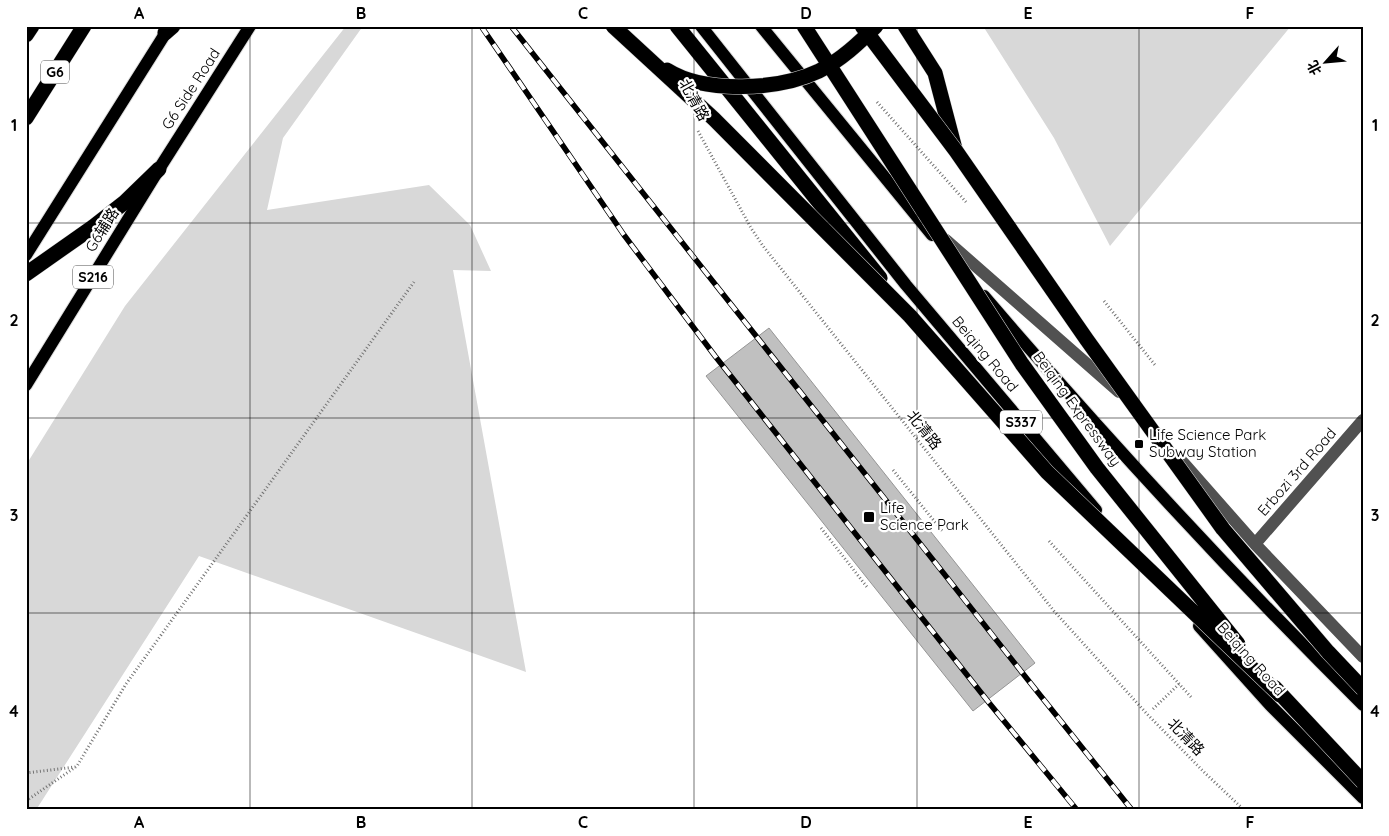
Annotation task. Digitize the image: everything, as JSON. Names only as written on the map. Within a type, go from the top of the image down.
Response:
[{"type":"highway","points":[[26,35],[32,26]]},
{"type":"highway","name":"G6","points":[[26,118],[84,26]]},
{"type":"highway","points":[[602,26],[618,41],[673,74],[709,84],[756,87],[787,82],[818,72],[842,58],[876,26]]},
{"type":"highway","points":[[613,26],[714,119],[910,316]]},
{"type":"highway","points":[[676,26],[910,316],[1047,472],[1280,695]]},
{"type":"highway","name":"Beiqing Expressway","points":[[804,26],[996,323],[1045,396],[1097,468],[1280,695],[1363,782]]},
{"type":"highway","points":[[862,26],[956,151],[1093,348],[1223,529],[1328,652],[1363,689]]},
{"type":"highway","points":[[905,26],[934,73],[956,151]]},
{"type":"highway","points":[[26,274],[125,202],[159,169]]},
{"type":"main road","name":"G6 Side Road","points":[[159,169],[250,26]]},
{"type":"main road","name":"Beiqing Road","points":[[701,26],[856,223],[1072,483],[1264,698],[1363,798]]},
{"type":"main road","points":[[761,26],[879,173],[989,302],[1126,457],[1277,619],[1363,705]]},
{"type":"main road","points":[[26,255],[169,29]]},
{"type":"main road","name":"G6辅路","points":[[26,385],[159,169]]},
{"type":"street","points":[[879,173],[935,230],[1110,383],[1159,435],[1255,544],[1363,657]]},
{"type":"street","name":"Erbozi 3rd Road","points":[[1255,544],[1363,420]]},
{"type":"path","name":"北清路","points":[[696,127],[751,228],[764,246],[1054,611],[1147,714],[1244,810]]},
{"type":"path","points":[[26,801],[77,766],[126,684],[414,282]]},
{"type":"path","points":[[1104,301],[1155,365]]},
{"type":"path","points":[[893,470],[943,532]]},
{"type":"path","points":[[821,528],[868,587]]},
{"type":"path","points":[[1049,541],[1190,697]]},
{"type":"path","points":[[1153,709],[1179,684]]},
{"type":"path","points":[[26,773],[77,766]]},
{"type":"shaded area","points":[[346,26],[363,26],[283,138],[267,210],[429,185],[470,225],[491,271],[453,270],[526,672],[199,556],[36,810],[26,810],[26,465],[125,306]]},
{"type":"shaded area","points":[[983,26],[1291,26],[1110,246],[1054,138]]},
{"type":"building","points":[[769,328],[1035,663],[973,711],[706,376]]},
{"type":"railway","points":[[481,26],[624,235],[715,356],[990,704],[1077,810]]},
{"type":"railway","points":[[511,26],[1132,810]]},
{"type":"place","name":"Life Science Park Subway Station","points":[[1139,444]]},
{"type":"place","name":"Life Science Park","points":[[869,517]]}]
